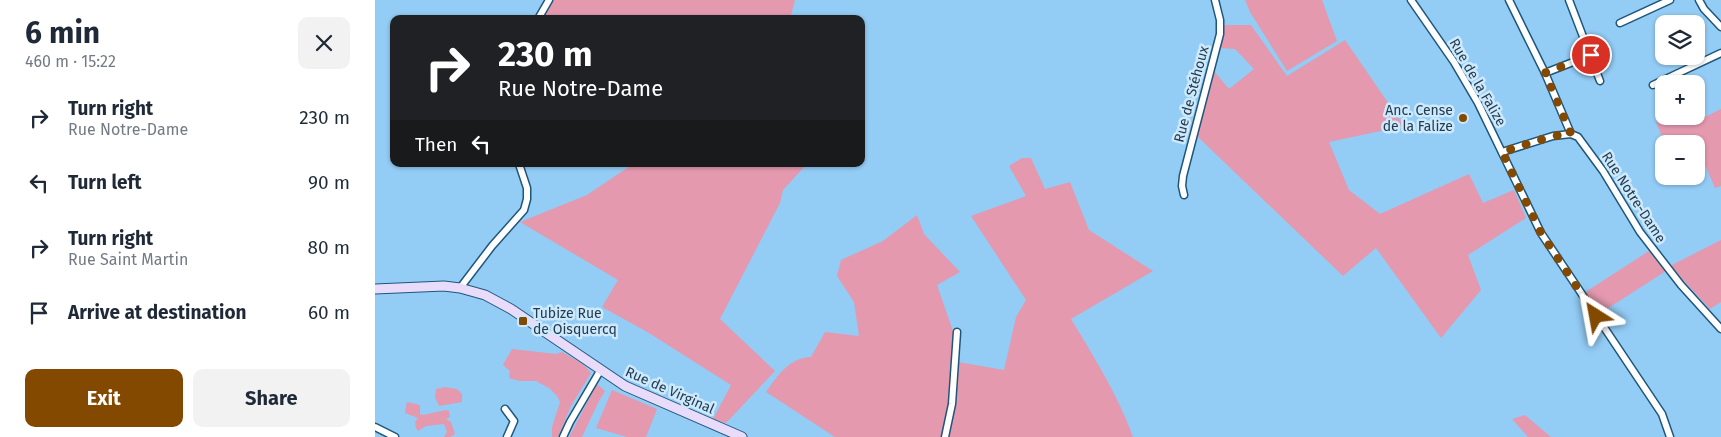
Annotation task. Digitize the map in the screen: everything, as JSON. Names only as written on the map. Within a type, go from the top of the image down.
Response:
[{"type":"street","points":[[540,15],[549,0]]},
{"type":"street","name":"Rue de Stéhoux","points":[[1184,195],[1182,186],[1183,176],[1220,34],[1221,20],[1215,0]]},
{"type":"street","name":"Rue de la Falize","points":[[1411,0],[1466,80],[1541,233],[1662,414],[1670,437]]},
{"type":"street","points":[[1502,152],[1553,136],[1571,134],[1545,73],[1509,0]]},
{"type":"street","points":[[1569,0],[1600,81]]},
{"type":"street","points":[[1621,23],[1670,0]]},
{"type":"street","points":[[1699,0],[1704,9],[1721,27]]},
{"type":"street","points":[[1653,85],[1721,53]]},
{"type":"street","points":[[1545,73],[1591,55]]},
{"type":"street","name":"Rue Notre-Dame","points":[[1571,134],[1578,136],[1603,171],[1637,228],[1656,254],[1721,329]]},
{"type":"street","points":[[460,288],[492,246],[524,210],[527,188],[520,167]]},
{"type":"street","name":"Rue de Virginal","points":[[375,290],[431,286],[460,288],[479,292],[499,301],[600,371],[640,394],[743,437]]},
{"type":"street","points":[[945,437],[952,404],[957,332]]},
{"type":"street","points":[[563,437],[600,371]]},
{"type":"street","points":[[505,409],[514,421],[507,437]]},
{"type":"street","points":[[375,427],[395,437]]},
{"type":"shaded area","points":[[553,0],[795,0],[791,15],[544,15]]},
{"type":"shaded area","points":[[1245,0],[1322,0],[1337,41],[1287,71],[1250,12]]},
{"type":"shaded area","points":[[1224,25],[1251,25],[1287,76],[1345,40],[1404,126],[1329,142],[1349,190],[1380,214],[1469,174],[1483,203],[1514,190],[1526,218],[1468,255],[1481,290],[1441,338],[1376,248],[1343,276],[1197,136],[1213,70],[1229,89],[1254,69],[1235,49],[1219,48]]},
{"type":"shaded area","points":[[1721,109],[1721,186],[1715,188],[1705,165],[1705,135],[1661,135],[1657,125],[1705,125],[1705,117]]},
{"type":"shaded area","points":[[1022,158],[1031,158],[1045,189],[1070,182],[1089,230],[1153,271],[1071,319],[1113,391],[1133,437],[948,437],[952,422],[958,362],[1004,370],[1016,317],[1026,300],[971,216],[1026,196],[1009,166]]},
{"type":"shaded area","points":[[629,167],[804,167],[783,190],[780,203],[720,319],[775,371],[726,423],[713,419],[731,385],[649,333],[602,307],[618,280],[520,222],[587,195]]},
{"type":"shaded area","points":[[917,215],[924,234],[960,272],[937,285],[954,334],[950,402],[942,437],[835,437],[766,392],[790,364],[796,360],[811,357],[825,332],[859,336],[854,302],[837,276],[841,260],[883,241]]},
{"type":"shaded area","points":[[1721,240],[1721,302],[1710,309],[1670,266]]},
{"type":"shaded area","points":[[1649,251],[1666,271],[1599,314],[1584,293]]},
{"type":"shaded area","points":[[512,349],[556,354],[562,352],[583,364],[591,373],[571,406],[558,437],[552,437],[552,427],[560,402],[557,396],[549,388],[536,381],[520,381],[509,378],[510,371],[503,365]]},
{"type":"shaded area","points":[[597,384],[605,391],[582,437],[569,437]]},
{"type":"shaded area","points":[[445,387],[457,389],[462,394],[462,402],[439,406],[435,397],[436,389]]},
{"type":"shaded area","points":[[612,390],[657,409],[646,437],[627,437],[596,428]]},
{"type":"shaded area","points":[[407,402],[420,405],[420,414],[423,415],[449,411],[450,417],[446,419],[451,422],[455,434],[450,437],[444,437],[447,432],[444,424],[426,426],[418,431],[415,422],[418,418],[405,413]]},
{"type":"shaded area","points":[[1525,415],[1551,437],[1528,437],[1512,419]]},
{"type":"place","name":"Anc. Cense de la Falize","points":[[1463,118]]},
{"type":"place","name":"Tubize Rue de Oisquercq","points":[[523,321]]},
{"type":"route","points":[[1591,55],[1545,73],[1571,134],[1553,136],[1502,152],[1541,233],[1596,316]]}]
